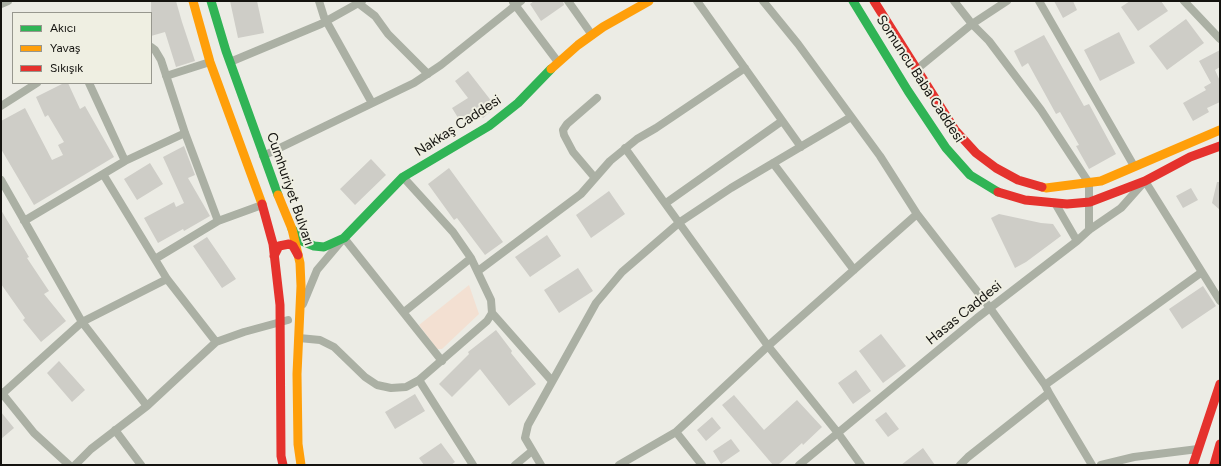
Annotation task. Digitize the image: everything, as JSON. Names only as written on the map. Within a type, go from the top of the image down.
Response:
[{"type":"main road","points":[[193,1],[210,62],[262,205],[273,244],[280,305],[284,321],[280,464]]},
{"type":"main road","name":"Cumhuriyet Bulvarı","points":[[211,1],[230,62],[263,156],[292,229],[300,263],[301,286],[297,374],[298,444],[301,465]]},
{"type":"main road","name":"Nakkaş Caddesi","points":[[344,238],[404,177],[488,126],[518,103],[558,62],[578,45],[649,1]]},
{"type":"main road","name":"Somuncu Baba Caddesi","points":[[853,1],[908,91],[946,148],[970,175],[1001,194],[1025,200],[1055,203],[1067,204],[1090,202],[1145,182],[1190,157],[1220,146]]},
{"type":"main road","name":"Somuncu Baba Caddesi","points":[[874,1],[955,130],[976,153],[996,168],[1018,180],[1046,188],[1101,181],[1220,130]]},
{"type":"main road","points":[[292,229],[302,241],[314,246],[324,246],[344,238]]},
{"type":"main road","points":[[274,256],[279,246],[289,244],[293,246],[298,256]]},
{"type":"main road","points":[[284,321],[292,320],[300,312]]},
{"type":"main road","points":[[1194,465],[1220,384]]},
{"type":"main road","points":[[1214,465],[1220,444]]},
{"type":"street","points":[[1,4],[8,1]]},
{"type":"street","points":[[319,1],[326,21],[372,103]]},
{"type":"street","points":[[568,1],[592,35]]},
{"type":"street","points":[[697,1],[801,147]]},
{"type":"street","points":[[763,1],[798,44],[852,117],[880,156],[917,214],[990,308],[1045,385],[1092,465]]},
{"type":"street","points":[[954,1],[972,24],[989,41],[1041,110],[1089,183],[1090,202],[1088,230]]},
{"type":"street","points":[[917,69],[972,24],[1007,1]]},
{"type":"street","points":[[1039,1],[1134,166]]},
{"type":"street","points":[[1184,1],[1220,39]]},
{"type":"street","points":[[230,62],[326,21],[360,2],[375,16],[388,34],[428,74]]},
{"type":"street","points":[[263,156],[414,83],[441,65],[517,2],[558,62]]},
{"type":"street","points":[[152,48],[155,50],[161,60],[185,133],[218,220]]},
{"type":"street","points":[[166,76],[210,62]]},
{"type":"street","points":[[478,271],[581,194],[610,161],[625,148],[744,68]]},
{"type":"street","points":[[1,106],[35,84]]},
{"type":"street","points":[[89,84],[125,161]]},
{"type":"street","points":[[595,178],[573,152],[564,135],[564,130],[567,124],[597,98]]},
{"type":"street","points":[[541,465],[525,438],[528,425],[596,303],[622,272],[680,222],[731,188],[852,117]]},
{"type":"street","points":[[666,203],[782,121]]},
{"type":"street","points":[[24,221],[125,161],[185,133]]},
{"type":"street","points":[[625,148],[680,222],[768,346],[838,433],[861,465]]},
{"type":"street","points":[[773,163],[854,270]]},
{"type":"street","points":[[103,174],[167,279],[216,342]]},
{"type":"street","points":[[299,338],[320,340],[334,347],[365,377],[377,385],[391,388],[406,387],[419,380],[487,321],[492,313],[491,300],[471,258],[453,232],[404,177]]},
{"type":"street","points":[[1,180],[82,322],[146,406]]},
{"type":"street","points":[[1145,182],[1220,300]]},
{"type":"street","name":"Hasas Caddesi","points":[[800,465],[990,308],[1077,241],[1088,230],[1121,208],[1145,182]]},
{"type":"street","points":[[1055,203],[1077,241]]},
{"type":"street","points":[[155,259],[218,220],[262,205]]},
{"type":"street","points":[[619,465],[676,432],[768,346],[917,214]]},
{"type":"street","points":[[300,312],[317,270],[344,238],[442,361]]},
{"type":"street","points":[[404,312],[471,258]]},
{"type":"street","points":[[1045,385],[1202,272]]},
{"type":"street","points":[[69,465],[34,433],[2,393],[82,322],[167,279]]},
{"type":"street","points":[[492,313],[552,381]]},
{"type":"street","points":[[75,465],[91,449],[146,406],[216,342],[244,332],[284,321]]},
{"type":"street","points":[[419,380],[473,465]]},
{"type":"street","points":[[960,465],[968,456],[1049,393]]},
{"type":"street","points":[[115,430],[141,465]]},
{"type":"street","points":[[676,432],[702,465]]},
{"type":"street","points":[[1101,465],[1134,457],[1198,449]]},
{"type":"street","points":[[515,465],[532,451]]},
{"type":"shaded area","points":[[469,285],[479,314],[442,349],[437,349],[419,325]]},
{"type":"building","points":[[151,1],[176,1],[195,61],[176,67],[165,32],[152,36]]},
{"type":"building","points":[[230,1],[257,1],[264,33],[238,38]]},
{"type":"building","points":[[534,1],[563,1],[564,5],[541,21],[530,4]]},
{"type":"building","points":[[1054,1],[1073,1],[1077,10],[1063,18]]},
{"type":"building","points":[[1130,1],[1161,1],[1168,11],[1138,31],[1121,7]]},
{"type":"building","points":[[1186,19],[1204,43],[1167,70],[1149,46]]},
{"type":"building","points":[[1119,32],[1135,63],[1100,81],[1084,50]]},
{"type":"building","points":[[1044,35],[1084,106],[1089,104],[1116,154],[1089,169],[1076,146],[1079,145],[1060,112],[1056,114],[1028,63],[1022,67],[1014,51]]},
{"type":"building","points":[[1220,50],[1220,67],[1215,70],[1220,81],[1220,102],[1207,108],[1209,112],[1193,121],[1183,103],[1206,90],[1204,87],[1211,83],[1199,61]]},
{"type":"building","points":[[468,71],[496,107],[483,118],[477,110],[460,121],[452,108],[468,98],[455,81]]},
{"type":"building","points":[[62,84],[68,84],[80,109],[85,106],[114,157],[34,205],[1,149],[1,121],[25,108],[52,160],[63,155],[58,145],[64,142],[48,115],[45,117],[36,97]]},
{"type":"building","points":[[184,146],[195,175],[188,178],[210,216],[184,231],[183,229],[158,243],[144,218],[174,202],[176,207],[184,203],[163,157]]},
{"type":"building","points":[[371,159],[386,175],[355,205],[340,189]]},
{"type":"building","points":[[150,163],[163,184],[137,200],[124,179]]},
{"type":"building","points":[[449,168],[503,242],[485,255],[457,218],[454,220],[428,184]]},
{"type":"building","points":[[1217,182],[1220,182],[1220,210],[1212,203]]},
{"type":"building","points":[[1191,188],[1198,200],[1183,208],[1176,196]]},
{"type":"building","points":[[609,191],[625,214],[591,238],[576,215]]},
{"type":"building","points":[[1,210],[29,257],[27,258],[49,291],[44,294],[66,321],[41,342],[23,320],[25,318],[1,284]]},
{"type":"building","points":[[999,214],[1041,223],[1053,224],[1061,236],[1026,262],[1015,268],[991,218]]},
{"type":"building","points":[[547,235],[561,256],[530,277],[515,257]]},
{"type":"building","points":[[207,237],[236,279],[222,288],[193,246]]},
{"type":"building","points":[[578,268],[593,291],[559,313],[544,290]]},
{"type":"building","points":[[1203,286],[1216,306],[1182,329],[1169,309]]},
{"type":"building","points":[[496,330],[512,351],[511,353],[536,384],[509,406],[480,369],[452,397],[439,384],[469,354],[468,352]]},
{"type":"building","points":[[881,334],[906,366],[883,383],[859,351]]},
{"type":"building","points":[[59,361],[85,390],[72,402],[47,373]]},
{"type":"building","points":[[856,370],[871,391],[853,404],[838,383]]},
{"type":"building","points":[[415,394],[425,411],[395,429],[385,412]]},
{"type":"building","points":[[734,395],[764,430],[797,400],[822,427],[803,445],[802,443],[778,465],[773,465],[722,405]]},
{"type":"building","points":[[1,412],[14,428],[1,439]]},
{"type":"building","points":[[886,412],[899,429],[888,437],[875,420]]},
{"type":"building","points":[[712,417],[721,428],[706,441],[697,430]]},
{"type":"building","points":[[731,439],[740,451],[721,464],[713,451]]},
{"type":"building","points":[[441,443],[455,462],[451,465],[424,465],[419,458]]},
{"type":"building","points":[[923,448],[935,465],[901,465]]},
{"type":"traffic: fast","points":[[211,1],[226,51],[278,195]]},
{"type":"traffic: fast","points":[[853,1],[908,91],[946,148],[970,175],[998,192]]},
{"type":"traffic: fast","points":[[292,229],[302,241],[314,246],[324,247],[344,238],[403,177],[489,126],[518,103],[551,69]]},
{"type":"traffic: slow","points":[[193,1],[210,62],[262,204]]},
{"type":"traffic: slow","points":[[551,69],[578,45],[603,27],[649,1]]},
{"type":"traffic: slow","points":[[1042,187],[1046,188],[1101,181],[1220,130]]},
{"type":"traffic: slow","points":[[278,195],[292,229],[300,263],[301,286],[297,374],[298,444],[301,465]]},
{"type":"traffic: jam","points":[[874,1],[955,130],[976,153],[996,168],[1018,180],[1042,187]]},
{"type":"traffic: jam","points":[[998,192],[1025,200],[1067,204],[1090,202],[1145,181],[1190,157],[1220,146]]},
{"type":"traffic: jam","points":[[262,204],[273,244],[280,305],[281,456],[283,465]]},
{"type":"traffic: jam","points":[[274,256],[279,246],[289,244],[293,246],[298,255]]},
{"type":"traffic: jam","points":[[1193,465],[1220,384]]},
{"type":"traffic: jam","points":[[1214,465],[1220,444]]}]
